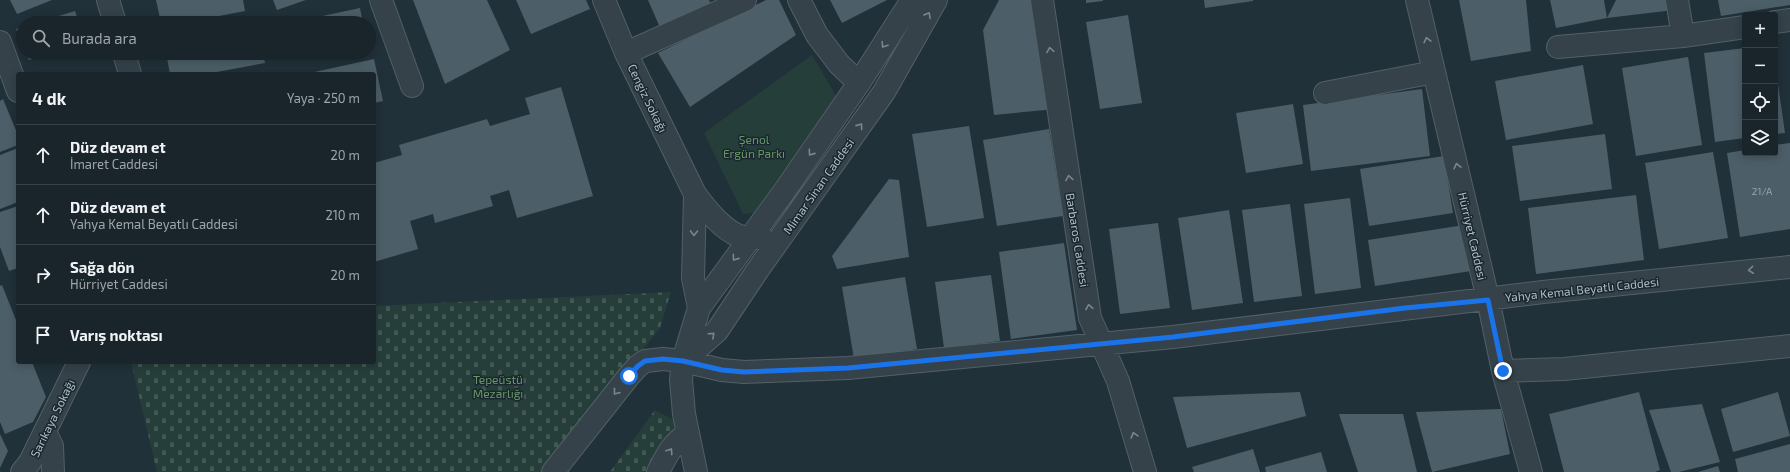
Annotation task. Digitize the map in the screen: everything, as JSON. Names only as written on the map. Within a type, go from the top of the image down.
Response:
[{"type":"street","points":[[108,0],[113,16]]},
{"type":"street","points":[[381,0],[412,86]]},
{"type":"street","name":"Cengiz Sokağı","points":[[604,0],[626,53],[694,194],[706,210],[729,230],[741,237],[749,238]]},
{"type":"street","points":[[626,53],[745,0]]},
{"type":"street","points":[[799,0],[817,35],[838,64],[859,83]]},
{"type":"street","points":[[696,472],[687,434],[681,380],[683,361],[699,308],[783,193],[859,83],[912,0]]},
{"type":"street","name":"Mimar Sinan Caddesi","points":[[683,361],[717,331],[756,272],[791,225],[884,92],[936,0]]},
{"type":"street","name":"Barbaros Caddesi","points":[[1042,0],[1090,318],[1118,381],[1144,472]]},
{"type":"street","name":"Hürriyet Caddesi","points":[[1417,0],[1488,300],[1503,371],[1531,472]]},
{"type":"street","points":[[1677,0],[1683,36]]},
{"type":"street","points":[[1778,22],[1790,20]]},
{"type":"street","points":[[1558,47],[1683,36],[1742,27]]},
{"type":"street","points":[[0,42],[16,86]]},
{"type":"street","points":[[126,60],[129,72]]},
{"type":"street","points":[[1325,93],[1434,72]]},
{"type":"street","name":"Cengiz Sokağı","points":[[694,194],[693,278],[699,308]]},
{"type":"street","points":[[749,238],[771,237],[780,234],[791,225]]},
{"type":"street","name":"Yahya Kemal Beyatlı Caddesi","points":[[553,472],[638,366],[645,361],[663,359],[683,361],[722,370],[744,372],[848,368],[1173,337],[1405,308],[1488,300],[1543,292],[1790,267]]},
{"type":"street","points":[[1503,371],[1564,370],[1790,346]]},
{"type":"street","name":"Sarıkaya Sokağı","points":[[22,472],[30,462],[78,364]]},
{"type":"street","points":[[45,432],[52,446],[53,472]]},
{"type":"street","points":[[658,472],[667,454],[676,442],[687,434]]},
{"type":"green space","name":"Şenol Ergün Parkı","points":[[812,55],[836,96],[754,213],[743,214],[704,133]]},
{"type":"green space","name":"Tepeüstü Mezarlığı","points":[[671,292],[660,328],[546,472],[157,472],[131,364],[376,364],[376,306]]},
{"type":"green space","points":[[655,410],[681,424],[656,472],[610,472]]},
{"type":"building","points":[[10,0],[52,0],[17,14]]},
{"type":"building","points":[[156,0],[243,0],[245,11],[219,16],[159,16]]},
{"type":"building","points":[[273,0],[306,0],[277,10]]},
{"type":"building","points":[[413,0],[487,0],[510,50],[445,84]]},
{"type":"building","points":[[516,0],[586,0],[590,9],[531,34]]},
{"type":"building","points":[[648,0],[709,0],[712,6],[661,30]]},
{"type":"building","points":[[766,0],[779,0],[796,35],[690,107],[658,53]]},
{"type":"building","points":[[830,0],[887,0],[842,23]]},
{"type":"building","points":[[999,0],[1039,0],[1055,109],[994,115],[983,30]]},
{"type":"building","points":[[1086,0],[1103,0],[1103,1],[1086,3]]},
{"type":"building","points":[[1204,0],[1253,0],[1253,1],[1205,8]]},
{"type":"building","points":[[1459,0],[1526,0],[1531,51],[1471,61]]},
{"type":"building","points":[[1550,0],[1604,0],[1607,18],[1556,28]]},
{"type":"building","points":[[1616,0],[1673,0],[1674,10],[1607,18]]},
{"type":"building","points":[[1718,0],[1790,0],[1790,5],[1721,16]]},
{"type":"building","points":[[360,8],[362,16],[322,16]]},
{"type":"building","points":[[75,11],[77,16],[59,16]]},
{"type":"building","points":[[1128,15],[1142,103],[1100,109],[1086,22]]},
{"type":"building","points":[[1742,48],[1742,138],[1715,142],[1704,53]]},
{"type":"building","points":[[1688,57],[1702,145],[1636,156],[1622,68]]},
{"type":"building","points":[[167,60],[264,60],[265,63],[217,72],[170,72]]},
{"type":"building","points":[[374,60],[383,101],[376,103],[376,72],[314,72]]},
{"type":"building","points":[[1583,65],[1593,124],[1506,140],[1495,81]]},
{"type":"building","points":[[1778,84],[1785,133],[1778,134]]},
{"type":"building","points":[[561,87],[593,196],[517,218],[509,190],[490,196],[493,206],[435,223],[433,214],[410,221],[418,249],[376,261],[376,162],[402,155],[399,145],[487,119],[490,126],[530,114],[525,98]]},
{"type":"building","points":[[1422,89],[1430,156],[1311,171],[1303,105]]},
{"type":"building","points":[[3,99],[16,130],[16,146],[0,152],[0,101]]},
{"type":"building","points":[[1293,104],[1303,164],[1246,173],[1236,113]]},
{"type":"building","points":[[969,126],[984,218],[927,227],[912,134]]},
{"type":"building","points":[[1049,129],[1063,216],[997,226],[983,140]]},
{"type":"building","points":[[1605,134],[1612,189],[1520,201],[1512,146]]},
{"type":"building","points":[[1790,143],[1790,229],[1740,237],[1727,153],[1742,150],[1742,156],[1778,156],[1778,145]]},
{"type":"building","points":[[16,149],[16,203],[0,209],[0,155]]},
{"type":"building","points":[[1713,152],[1728,238],[1659,249],[1645,163]]},
{"type":"building","points":[[1444,156],[1453,213],[1369,226],[1360,169]]},
{"type":"building","points":[[889,179],[899,180],[909,257],[837,269],[832,256]]},
{"type":"building","points":[[1636,195],[1644,260],[1536,274],[1528,208]]},
{"type":"building","points":[[1350,198],[1361,288],[1315,294],[1304,204]]},
{"type":"building","points":[[1290,204],[1302,296],[1254,302],[1242,210]]},
{"type":"building","points":[[16,207],[16,269],[9,271],[0,247],[0,212]]},
{"type":"building","points":[[1229,210],[1243,303],[1192,310],[1178,218]]},
{"type":"building","points":[[1158,223],[1170,308],[1120,314],[1109,229]]},
{"type":"building","points":[[1464,225],[1471,271],[1375,286],[1368,240]]},
{"type":"building","points":[[1064,243],[1077,330],[1011,339],[999,252]]},
{"type":"building","points":[[991,275],[1000,341],[944,348],[935,282]]},
{"type":"building","points":[[905,277],[917,349],[854,359],[842,287]]},
{"type":"building","points":[[2,285],[16,320],[16,364],[33,364],[46,397],[33,422],[5,434],[0,422],[0,286]]},
{"type":"building","points":[[1300,392],[1306,416],[1187,448],[1173,397]]},
{"type":"building","points":[[1639,392],[1660,470],[1655,472],[1564,472],[1549,414]]},
{"type":"building","points":[[1778,392],[1790,436],[1733,452],[1721,409]]},
{"type":"building","points":[[1702,404],[1720,462],[1679,472],[1671,472],[1649,410]]},
{"type":"building","points":[[1501,409],[1510,454],[1432,472],[1416,412]]},
{"type":"building","points":[[1339,414],[1403,414],[1417,472],[1358,472]]},
{"type":"building","points":[[0,434],[8,451],[0,468]]},
{"type":"building","points":[[1790,444],[1790,472],[1738,472],[1735,459]]},
{"type":"building","points":[[1253,449],[1260,472],[1194,472],[1192,467]]},
{"type":"building","points":[[1321,452],[1327,472],[1266,472],[1265,467]]},
{"type":"building","points":[[1718,466],[1720,472],[1698,472]]},
{"type":"route","points":[[629,376],[645,361],[663,359],[683,361],[722,370],[744,372],[848,368],[1173,337],[1405,308],[1488,300],[1503,371]]}]
